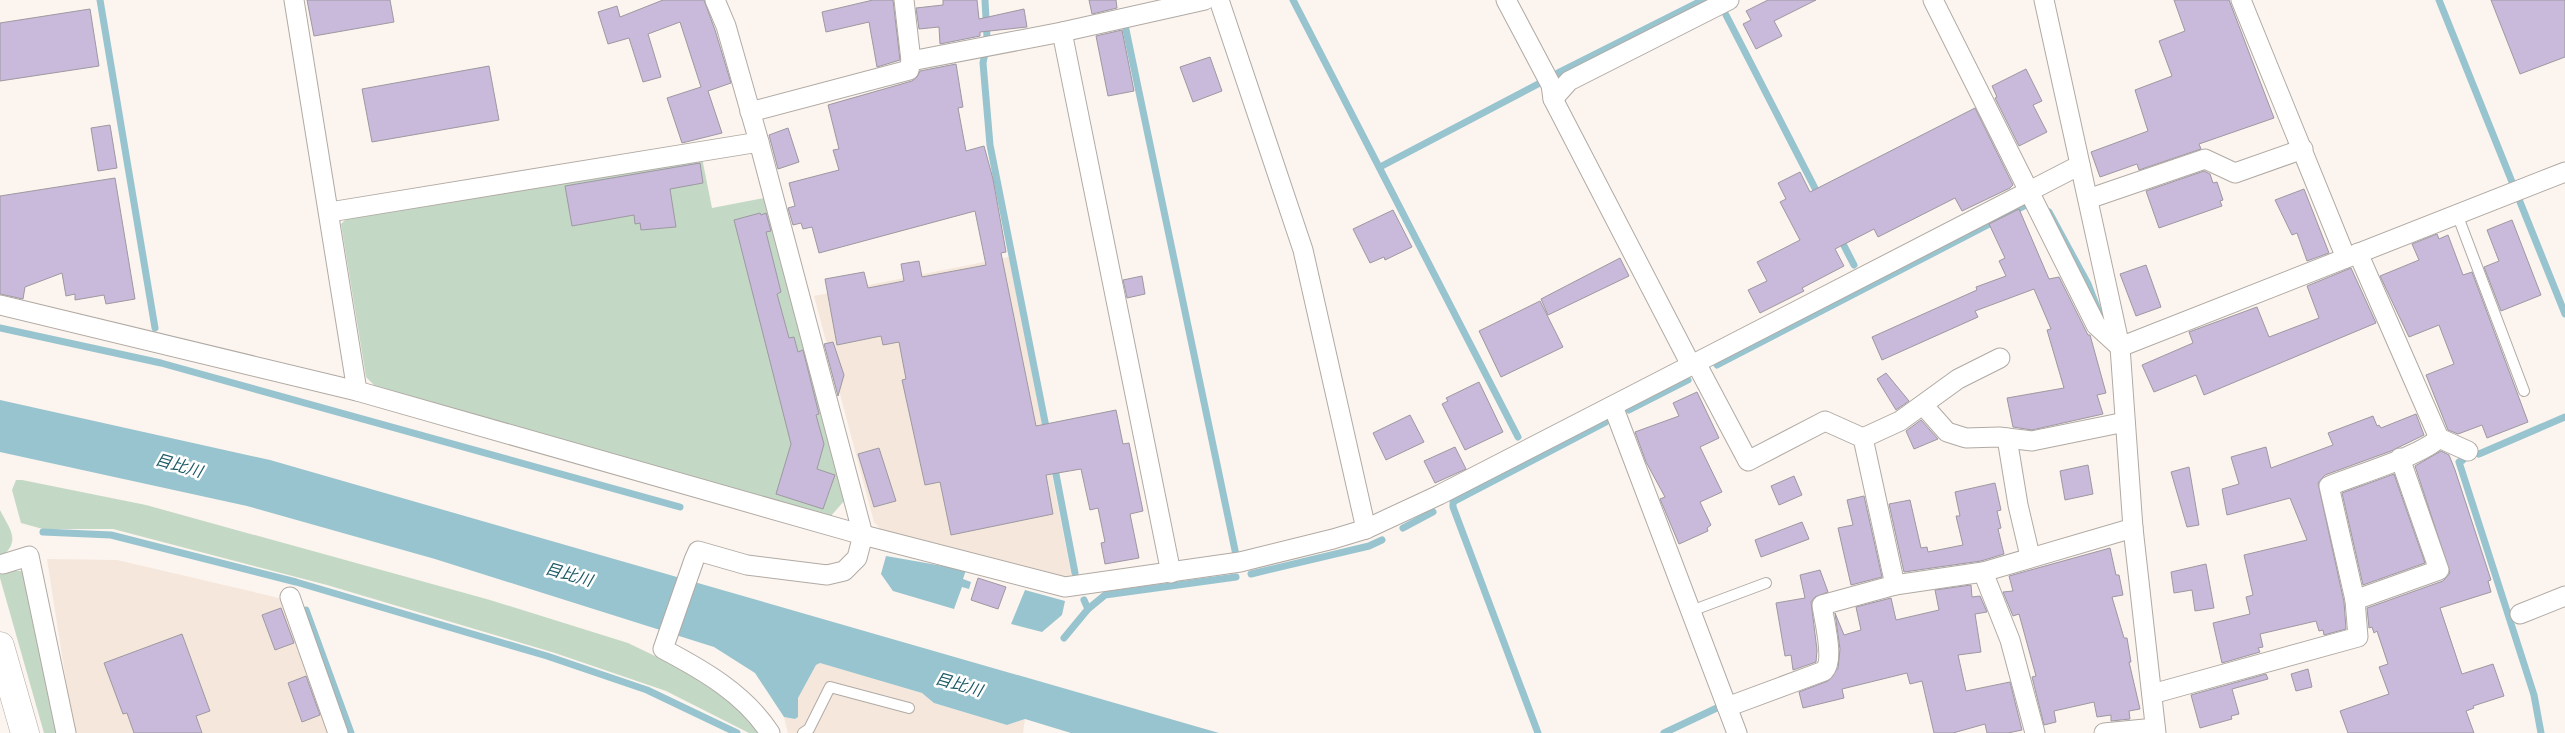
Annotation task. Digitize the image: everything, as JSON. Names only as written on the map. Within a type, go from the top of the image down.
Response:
[{"type":"main road","points":[[0,646],[25,733]]},
{"type":"street","points":[[294,0],[330,212],[357,391]]},
{"type":"street","points":[[714,0],[726,26],[759,142],[864,535],[857,558],[844,571],[827,574],[747,565],[698,551],[663,649],[728,688],[742,700],[770,733]]},
{"type":"street","points":[[750,112],[909,70],[910,61],[904,0]]},
{"type":"street","points":[[910,61],[1062,32],[1205,0]]},
{"type":"street","points":[[1219,0],[1303,250],[1366,529]]},
{"type":"street","points":[[1506,0],[1551,85],[1553,99],[1693,364],[1748,461],[1825,421],[1863,438],[1900,421],[1958,379],[2000,358]]},
{"type":"street","points":[[1553,99],[1569,81],[1729,0]]},
{"type":"street","points":[[1933,0],[2096,325],[2120,347]]},
{"type":"street","points":[[2044,0],[2120,347],[2133,528],[2156,730],[2104,733]]},
{"type":"street","points":[[2240,0],[2303,149],[2439,438],[2468,450]]},
{"type":"street","points":[[1062,32],[1171,573]]},
{"type":"street","points":[[330,212],[759,142]]},
{"type":"street","points":[[2088,199],[2205,159],[2235,173],[2303,149]]},
{"type":"street","points":[[0,305],[357,391],[864,535],[1065,587],[1240,562],[1366,529],[1439,495],[2080,164]]},
{"type":"street","points":[[2120,347],[2565,172]]},
{"type":"street","points":[[1923,405],[1947,432],[1966,438],[2007,438],[2032,441],[2125,422]]},
{"type":"street","points":[[1613,406],[1737,733]]},
{"type":"street","points":[[1863,438],[1895,585]]},
{"type":"street","points":[[2007,438],[2018,505],[2030,556]]},
{"type":"street","points":[[2152,694],[2358,637],[2355,600],[2329,486],[2430,446],[2439,438]]},
{"type":"street","points":[[2355,600],[2439,570],[2400,458]]},
{"type":"street","points":[[1728,707],[1824,671],[1830,655],[1822,605],[1895,585],[1983,572],[2030,556],[2133,528]]},
{"type":"street","points":[[3,564],[29,556],[66,733]]},
{"type":"street","points":[[1983,572],[2010,640],[2035,733]]},
{"type":"street","points":[[2520,614],[2565,596]]},
{"type":"street","points":[[290,597],[338,733]]},
{"type":"lane","points":[[2457,214],[2524,391]]},
{"type":"lane","points":[[1691,611],[1766,583]]},
{"type":"lane","points":[[803,733],[809,729],[830,687],[909,708]]},
{"type":"shaded area","points":[[1009,257],[1072,578],[1060,580],[881,530],[874,522],[814,296]]},
{"type":"shaded area","points":[[47,559],[117,560],[279,598],[289,613],[331,733],[74,733]]},
{"type":"shaded area","points":[[820,663],[922,693],[934,703],[1007,725],[1025,719],[1023,733],[788,733],[784,717],[795,719],[798,717],[798,698],[816,665]]},
{"type":"green space","points":[[702,158],[712,208],[764,198],[844,501],[830,517],[375,386],[366,377],[341,224],[347,218]]},
{"type":"green space","points":[[16,480],[146,505],[490,600],[628,643],[680,668],[714,688],[761,733],[749,733],[666,691],[555,653],[327,585],[113,529],[43,529],[21,523],[12,490]]},
{"type":"green space","points":[[0,510],[10,529],[12,541],[7,552],[0,558]]},
{"type":"green space","points":[[5,571],[23,571],[57,733],[44,733],[0,578],[0,573]]},
{"type":"water","name":"目比川","points":[[0,400],[270,460],[1219,733],[1071,733],[1025,719],[1007,725],[934,703],[922,693],[820,663],[816,665],[798,698],[798,717],[795,719],[784,717],[755,673],[714,647],[435,559],[247,506],[0,452]]},
{"type":"water","points":[[886,556],[966,570],[963,579],[971,582],[969,589],[962,587],[954,609],[893,591],[881,574]]},
{"type":"water","points":[[1025,590],[1065,601],[1062,615],[1042,632],[1011,624]]},
{"type":"building","points":[[307,0],[390,0],[394,22],[314,36]]},
{"type":"building","points":[[663,0],[704,0],[731,83],[708,91],[722,133],[682,143],[667,98],[701,87],[680,22],[648,34],[661,77],[643,82],[629,38],[608,44],[598,12],[617,6],[620,17]]},
{"type":"building","points":[[873,0],[893,0],[900,60],[877,67],[869,22],[826,32],[822,12]]},
{"type":"building","points":[[943,0],[977,0],[979,19],[1024,9],[1027,27],[980,32],[980,36],[940,44],[939,27],[919,29],[916,8],[943,5]]},
{"type":"building","points":[[1089,0],[1116,0],[1117,8],[1092,14]]},
{"type":"building","points":[[1768,0],[1816,0],[1774,21],[1782,36],[1756,49],[1743,24],[1751,20],[1746,11]]},
{"type":"building","points":[[2174,0],[2229,0],[2274,118],[2199,144],[2201,149],[2139,170],[2137,164],[2100,177],[2091,152],[2148,131],[2135,90],[2172,76],[2159,41],[2185,31]]},
{"type":"building","points":[[2491,0],[2565,0],[2565,57],[2520,74]]},
{"type":"building","points":[[90,9],[99,66],[0,81],[0,23]]},
{"type":"building","points":[[1122,30],[1134,91],[1108,96],[1096,36]]},
{"type":"building","points":[[1210,57],[1222,91],[1193,102],[1180,67]]},
{"type":"building","points":[[956,64],[963,107],[958,108],[966,151],[984,146],[993,179],[1006,252],[1001,253],[1036,426],[1116,410],[1123,444],[1129,443],[1143,511],[1130,514],[1139,558],[1105,564],[1101,543],[1105,542],[1098,508],[1090,510],[1081,469],[1046,475],[1053,514],[951,535],[940,482],[925,485],[902,380],[906,379],[899,342],[883,345],[881,336],[837,345],[825,279],[864,272],[868,288],[904,281],[901,264],[919,261],[922,277],[986,265],[975,211],[819,253],[812,227],[803,229],[801,223],[793,225],[788,208],[795,206],[789,183],[839,170],[833,150],[839,149],[828,105],[912,81],[920,71]]},
{"type":"building","points":[[489,66],[499,120],[372,142],[362,89]]},
{"type":"building","points":[[2026,69],[2042,101],[2033,105],[2047,132],[2019,146],[1995,98],[1997,97],[1992,86]]},
{"type":"building","points":[[1975,108],[2013,185],[2010,188],[1962,211],[1955,198],[1878,237],[1874,229],[1835,249],[1844,266],[1802,288],[1804,291],[1760,313],[1748,290],[1767,281],[1757,262],[1800,240],[1780,202],[1786,199],[1778,183],[1800,172],[1810,192]]},
{"type":"building","points":[[110,125],[117,168],[98,171],[91,128]]},
{"type":"building","points":[[788,128],[799,162],[778,169],[769,135]]},
{"type":"building","points":[[700,163],[703,183],[670,189],[676,227],[641,230],[640,223],[635,224],[634,215],[572,226],[565,186]]},
{"type":"building","points":[[2204,171],[2210,174],[2213,183],[2217,182],[2223,200],[2220,201],[2222,206],[2159,228],[2146,191]]},
{"type":"building","points":[[115,178],[135,299],[106,304],[104,295],[75,300],[75,294],[66,296],[62,273],[25,287],[23,299],[0,294],[0,196]]},
{"type":"building","points":[[2304,189],[2329,253],[2307,261],[2297,233],[2292,235],[2275,200]]},
{"type":"building","points":[[2019,209],[2049,279],[2059,277],[2088,335],[2090,335],[2106,393],[2097,395],[2103,414],[2032,430],[2013,427],[2007,398],[2064,388],[2047,330],[2051,329],[2034,289],[1975,311],[1978,317],[1882,360],[1872,337],[1977,290],[1976,287],[2006,276],[1999,261],[2005,258],[1989,224]]},
{"type":"building","points":[[1393,210],[1412,247],[1385,260],[1384,257],[1370,263],[1353,229]]},
{"type":"building","points":[[760,213],[761,215],[766,213],[771,231],[766,232],[781,292],[777,294],[789,338],[794,337],[798,352],[803,350],[819,414],[816,415],[824,444],[817,469],[835,475],[823,509],[776,494],[791,444],[734,220]]},
{"type":"building","points":[[2512,220],[2541,295],[2501,311],[2484,267],[2499,261],[2487,230]]},
{"type":"building","points":[[2437,234],[2439,239],[2448,235],[2463,275],[2472,272],[2528,422],[2487,438],[2482,425],[2458,434],[2448,430],[2426,375],[2454,364],[2439,325],[2409,337],[2380,276],[2419,260],[2412,244]]},
{"type":"building","points":[[1620,258],[1629,276],[1548,315],[1541,299]]},
{"type":"building","points":[[2146,265],[2161,307],[2136,316],[2120,274]]},
{"type":"building","points":[[2351,268],[2376,323],[2204,395],[2196,375],[2154,392],[2142,365],[2193,343],[2189,332],[2257,307],[2269,337],[2319,318],[2307,286]]},
{"type":"building","points":[[1142,276],[1145,294],[1127,298],[1123,280]]},
{"type":"building","points":[[1540,301],[1563,347],[1501,377],[1479,331]]},
{"type":"building","points":[[833,342],[844,375],[838,396],[824,344]]},
{"type":"building","points":[[1886,373],[1909,401],[1896,410],[1877,379]]},
{"type":"building","points":[[1479,382],[1503,432],[1465,450],[1442,404],[1448,401],[1446,398]]},
{"type":"building","points":[[1697,392],[1719,438],[1700,447],[1722,492],[1700,502],[1711,525],[1707,528],[1708,531],[1679,544],[1660,499],[1665,497],[1646,462],[1635,432],[1679,416],[1673,403]]},
{"type":"building","points":[[2416,414],[2424,435],[2391,451],[2325,475],[2318,483],[2344,602],[2346,629],[2324,635],[2323,630],[2319,631],[2316,621],[2260,634],[2263,647],[2258,648],[2260,652],[2222,663],[2213,623],[2250,614],[2246,597],[2253,595],[2244,555],[2307,540],[2290,498],[2227,515],[2222,489],[2239,484],[2231,457],[2266,447],[2271,468],[2333,445],[2328,433],[2373,416],[2377,426],[2379,425],[2381,428]]},
{"type":"building","points":[[1410,415],[1424,442],[1386,460],[1373,433]]},
{"type":"building","points":[[1921,420],[1938,439],[1914,449],[1906,431]]},
{"type":"building","points":[[1455,447],[1466,469],[1435,483],[1424,461]]},
{"type":"building","points":[[879,448],[896,501],[874,507],[858,454]]},
{"type":"building","points":[[2441,451],[2449,455],[2455,470],[2491,580],[2488,581],[2491,592],[2440,608],[2462,674],[2493,664],[2504,696],[2473,706],[2474,708],[2466,711],[2474,733],[2348,733],[2340,711],[2389,694],[2379,667],[2388,664],[2377,631],[2374,633],[2372,627],[2369,628],[2367,608],[2443,581],[2450,573],[2415,466]]},
{"type":"building","points":[[2088,465],[2093,494],[2065,500],[2060,471]]},
{"type":"building","points":[[2189,467],[2199,525],[2187,527],[2171,472]]},
{"type":"building","points":[[2394,474],[2425,563],[2363,585],[2342,493]]},
{"type":"building","points":[[1794,476],[1802,495],[1779,505],[1771,486]]},
{"type":"building","points":[[1995,483],[2001,510],[1997,511],[2001,528],[1998,529],[2004,554],[1981,561],[1904,572],[1889,504],[1910,500],[1921,548],[1927,547],[1928,552],[1963,545],[1956,516],[1960,516],[1955,492]]},
{"type":"building","points":[[1864,496],[1882,577],[1851,585],[1838,528],[1853,525],[1847,500]]},
{"type":"building","points":[[1802,522],[1809,539],[1761,557],[1755,540]]},
{"type":"building","points":[[2110,548],[2123,595],[2112,597],[2124,638],[2127,638],[2131,662],[2129,662],[2140,709],[2129,711],[2130,719],[2111,721],[2111,715],[2097,717],[2094,702],[2054,711],[2056,722],[2044,725],[2032,677],[2036,676],[2019,614],[2013,616],[2003,592],[2013,591],[2009,576]]},
{"type":"building","points":[[2206,564],[2214,608],[2195,611],[2192,590],[2174,593],[2171,572]]},
{"type":"building","points":[[1820,570],[1828,592],[1815,597],[1811,602],[1817,650],[1816,662],[1793,670],[1791,655],[1785,656],[1776,603],[1805,598],[1800,575]]},
{"type":"building","points":[[978,578],[1006,587],[998,609],[971,600]]},
{"type":"building","points":[[1971,585],[1972,597],[1980,596],[1987,612],[1975,614],[1981,652],[1958,655],[1966,691],[2010,682],[2022,730],[2008,733],[1987,733],[1985,724],[1953,733],[1934,733],[1922,681],[1910,684],[1907,673],[1842,689],[1844,698],[1803,708],[1799,692],[1828,681],[1838,668],[1840,649],[1835,613],[1844,635],[1861,630],[1856,607],[1891,598],[1896,620],[1939,610],[1935,590]]},
{"type":"building","points":[[281,608],[294,643],[275,650],[262,615]]},
{"type":"building","points":[[182,634],[210,711],[196,716],[202,733],[134,733],[127,713],[123,714],[104,663]]},
{"type":"building","points":[[2308,669],[2312,687],[2296,691],[2291,674]]},
{"type":"building","points":[[2266,674],[2268,679],[2232,689],[2239,714],[2231,716],[2232,719],[2200,728],[2191,695]]},
{"type":"building","points":[[306,676],[320,715],[302,722],[288,683]]},
{"type":"waterway","points":[[100,0],[155,328]]},
{"type":"waterway","points":[[985,0],[987,37]]},
{"type":"waterway","points":[[1293,0],[1518,437]]},
{"type":"waterway","points":[[1558,73],[1703,0]]},
{"type":"waterway","points":[[2439,0],[2565,314]]},
{"type":"waterway","points":[[1726,15],[1820,198]]},
{"type":"waterway","points":[[1125,25],[1236,555]]},
{"type":"waterway","points":[[985,53],[983,63],[990,145],[1047,432]]},
{"type":"waterway","points":[[1380,167],[1540,83]]},
{"type":"waterway","points":[[1717,365],[2028,204]]},
{"type":"waterway","points":[[2049,212],[2088,284],[2100,315]]},
{"type":"waterway","points":[[1839,236],[1854,265]]},
{"type":"waterway","points":[[0,328],[161,363],[680,507]]},
{"type":"waterway","points":[[1629,410],[1688,380]]},
{"type":"waterway","points":[[2479,454],[2565,417]]},
{"type":"waterway","points":[[1538,733],[1453,507],[1453,502],[1606,422]]},
{"type":"waterway","points":[[2463,460],[2459,462],[2534,695],[2541,733]]},
{"type":"waterway","points":[[1054,464],[1075,573]]},
{"type":"waterway","points":[[1403,528],[1433,512]]},
{"type":"waterway","points":[[43,532],[111,535],[296,582],[547,656],[647,690],[737,733]]},
{"type":"waterway","points":[[1251,574],[1369,546],[1382,540]]},
{"type":"waterway","points":[[1064,638],[1088,609],[1105,595],[1236,577]]},
{"type":"waterway","points":[[1084,600],[1088,609]]},
{"type":"waterway","points":[[306,610],[351,733]]},
{"type":"waterway","points":[[1664,733],[1721,706]]}]
